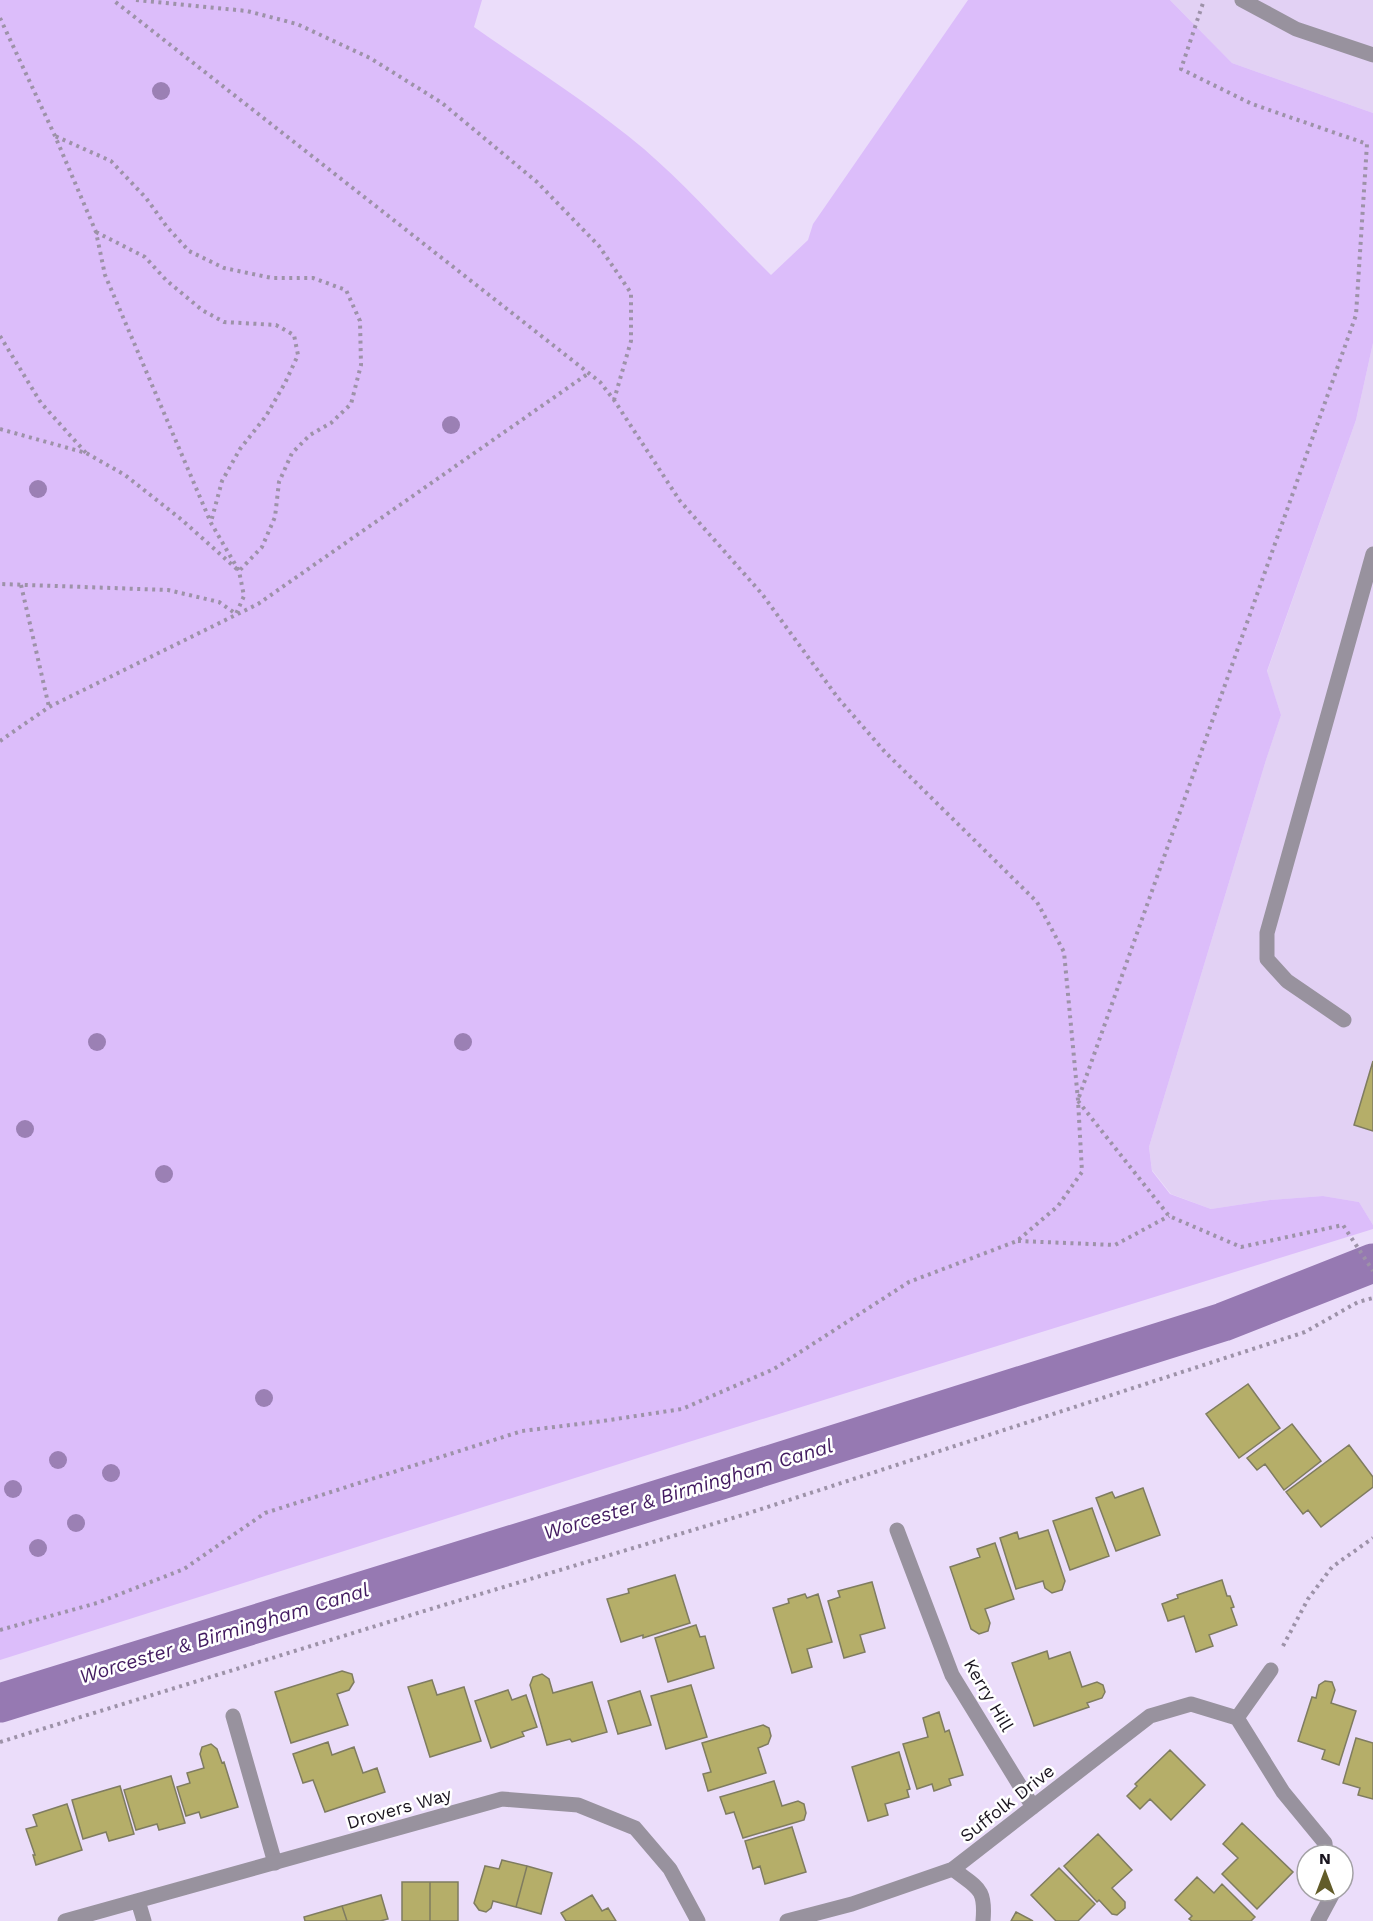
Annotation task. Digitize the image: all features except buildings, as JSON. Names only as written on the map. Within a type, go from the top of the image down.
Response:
[{"type":"street","points":[[1242,0],[1296,29],[1373,55]]},
{"type":"street","points":[[1344,1020],[1287,981],[1266,959],[1266,933],[1373,554]]},
{"type":"street","name":"Kerry Hill","points":[[897,1530],[952,1675],[1033,1807]]},
{"type":"street","points":[[1271,1670],[1237,1718],[1283,1792],[1325,1843]]},
{"type":"street","name":"Suffolk Drive","points":[[788,1921],[852,1904],[953,1869],[1150,1716],[1191,1704],[1237,1718]]},
{"type":"street","points":[[233,1716],[274,1863]]},
{"type":"street","name":"Drovers Way","points":[[65,1921],[502,1799],[578,1805],[635,1828],[670,1869],[698,1921]]},
{"type":"street","points":[[953,1869],[980,1891],[984,1904],[983,1921]]},
{"type":"street","points":[[138,1901],[144,1921]]},
{"type":"street","points":[[1318,1921],[1328,1903]]},
{"type":"path","points":[[0,1630],[97,1603],[184,1569],[265,1513],[276,1509],[522,1431],[603,1422],[682,1409],[774,1369],[909,1282],[1017,1241],[1058,1206],[1083,1172],[1064,952],[1037,902],[885,752],[838,698],[762,594],[680,501],[600,382],[113,0]]},
{"type":"path","points":[[136,0],[247,11],[297,24],[370,58],[451,110],[537,182],[599,246],[631,293],[631,341],[614,400]]},
{"type":"path","points":[[1078,1100],[1356,315],[1367,144],[1252,104],[1181,69],[1204,0]]},
{"type":"path","points":[[0,18],[55,136],[96,232],[105,275],[211,523],[239,571],[244,596],[236,614]]},
{"type":"path","points":[[55,136],[111,161],[146,198],[166,227],[189,251],[224,268],[272,278],[313,278],[346,290],[360,321],[361,364],[351,404],[330,423],[310,435],[292,453],[279,482],[275,517],[262,547],[239,571]]},
{"type":"path","points":[[96,232],[145,257],[166,280],[202,310],[224,322],[276,325],[294,335],[298,355],[275,399],[240,449],[222,482],[211,523]]},
{"type":"path","points":[[0,336],[41,403],[86,453]]},
{"type":"path","points":[[0,741],[49,707],[258,604],[589,373]]},
{"type":"path","points":[[0,429],[86,453],[133,482],[182,520],[239,571]]},
{"type":"path","points":[[0,584],[168,590],[219,602],[236,614]]},
{"type":"path","points":[[21,585],[49,707]]},
{"type":"path","points":[[1078,1100],[1169,1216],[1241,1247],[1343,1225],[1373,1271]]},
{"type":"path","points":[[1017,1241],[1115,1245],[1169,1216]]},
{"type":"path","points":[[0,1742],[746,1514],[1305,1332],[1358,1302],[1373,1300]]},
{"type":"path","points":[[1271,1670],[1308,1599],[1332,1567],[1373,1538]]},
{"type":"shaded area","points":[[0,0],[482,0],[474,27],[624,132],[693,195],[771,275],[808,240],[813,224],[968,0],[1170,0],[1232,63],[1373,113],[1373,343],[1356,420],[1267,671],[1281,715],[1149,1147],[1152,1171],[1170,1194],[1211,1209],[1270,1200],[1323,1196],[1359,1202],[1373,1225],[1373,1229],[0,1660]]},
{"type":"shaded area","points":[[1170,0],[1373,0],[1373,113],[1232,63]]},
{"type":"shaded area","points":[[1373,343],[1373,1225],[1359,1202],[1323,1196],[1270,1200],[1211,1209],[1171,1194],[1152,1170],[1149,1147],[1281,715],[1267,672],[1356,420]]},
{"type":"waterway","name":"Worcester & Birmingham Canal","points":[[0,1703],[1223,1322],[1373,1263]]}]
